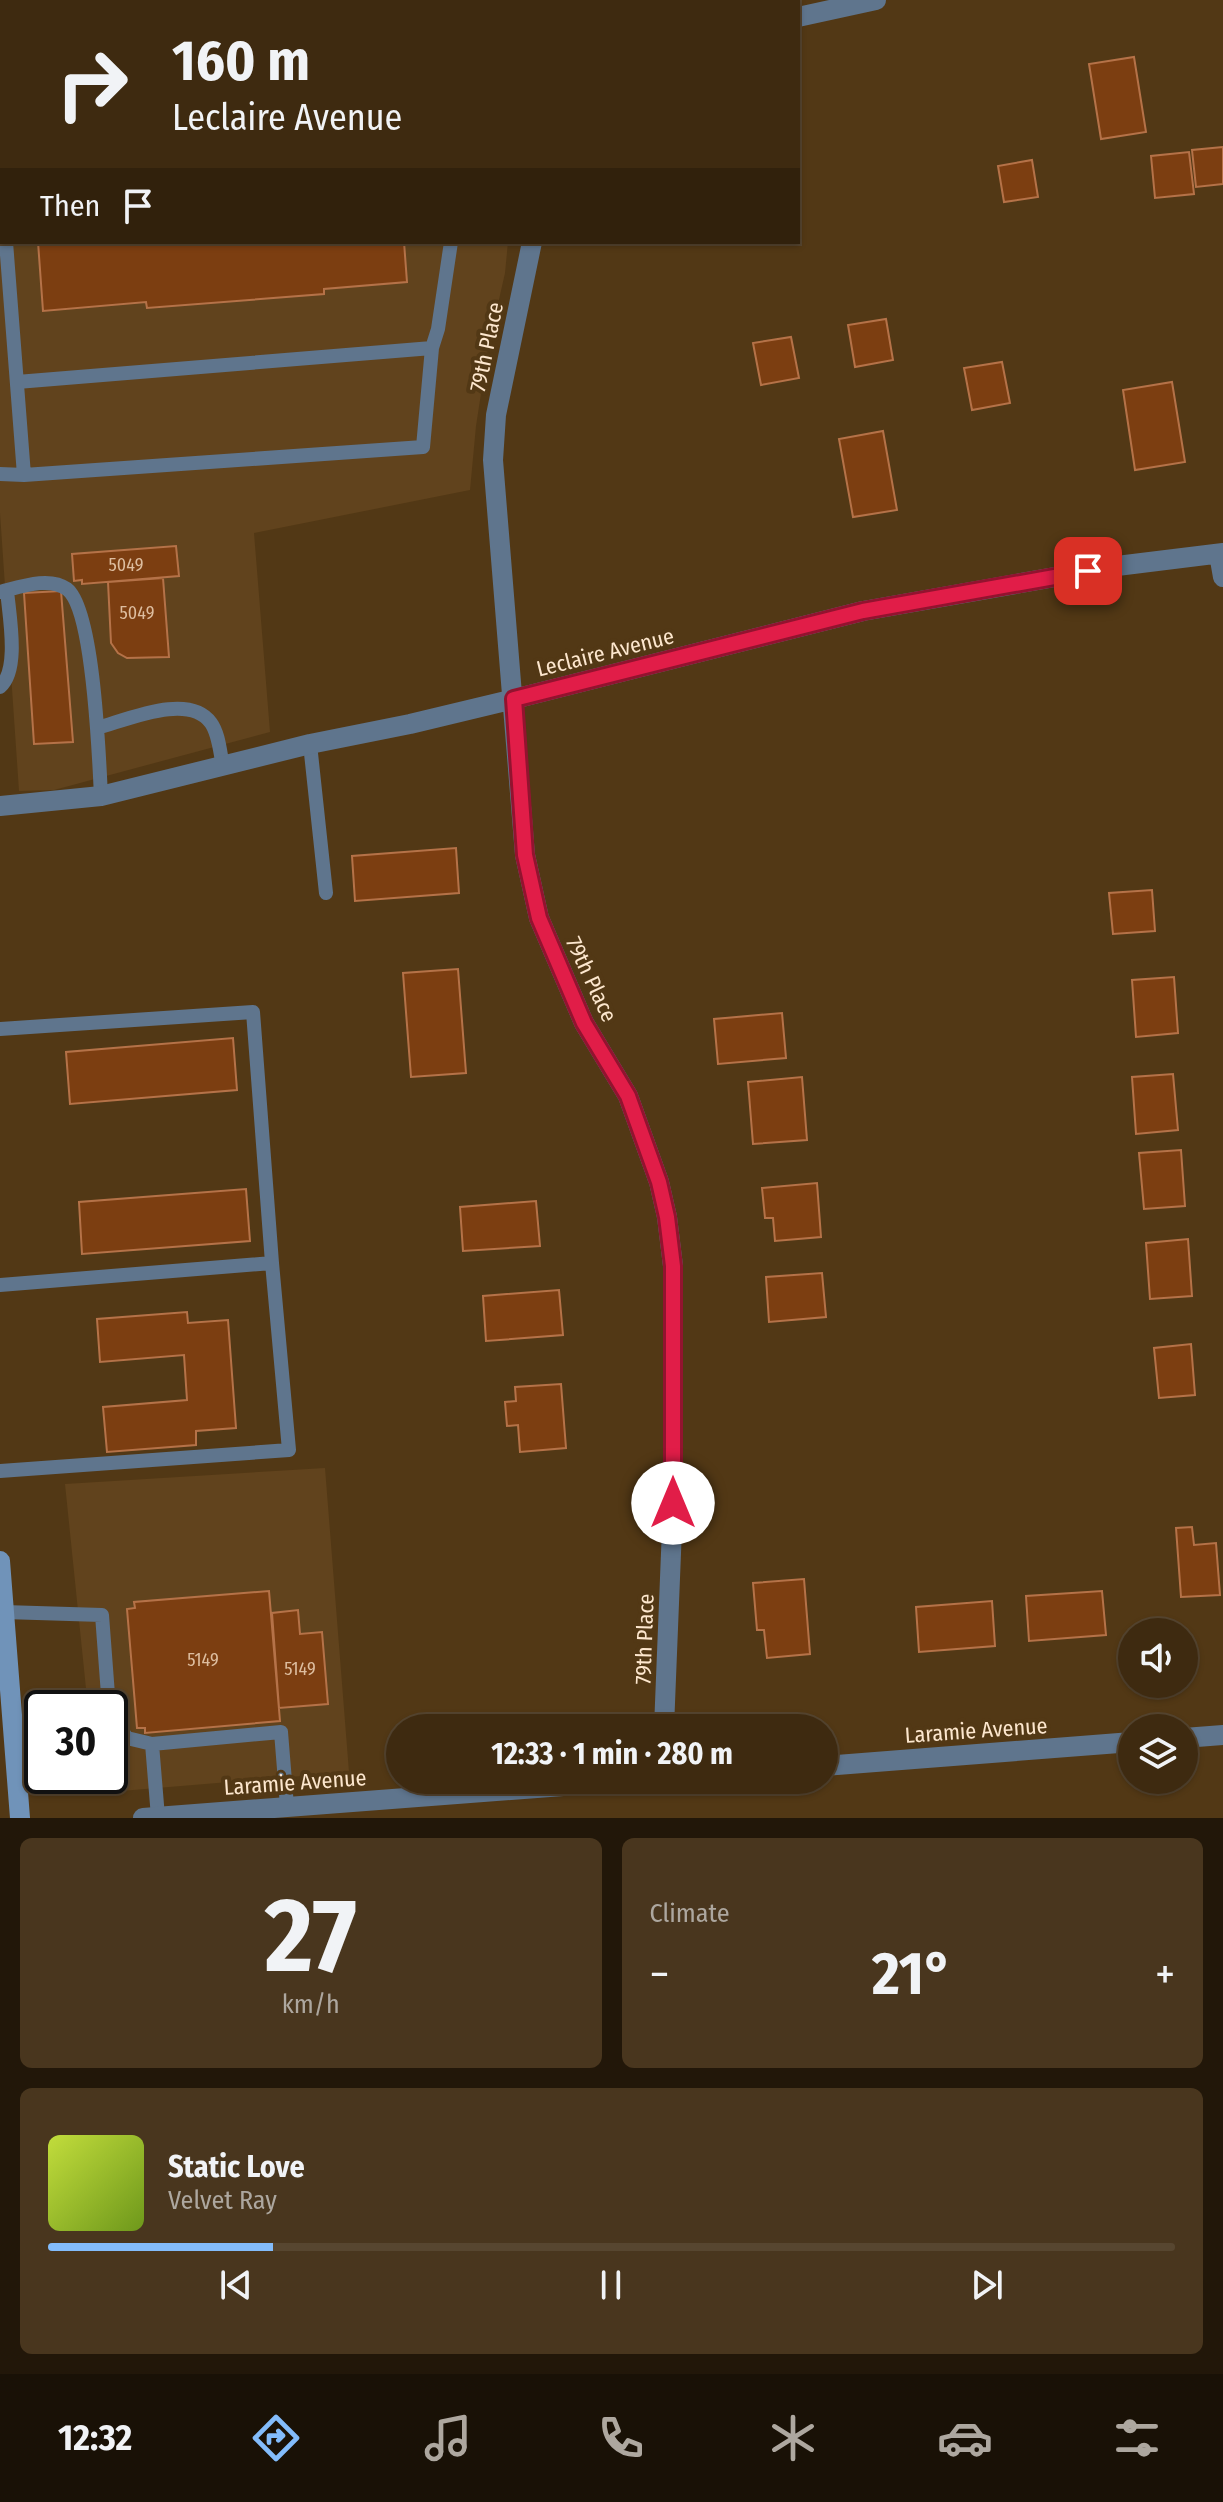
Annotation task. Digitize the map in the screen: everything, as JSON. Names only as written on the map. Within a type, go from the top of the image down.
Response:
[{"type":"main road","points":[[0,1561],[20,1818]]},
{"type":"street","points":[[800,17],[876,0]]},
{"type":"street","name":"79th Place","points":[[532,244],[496,415],[493,460],[525,855],[539,918],[584,1023],[628,1096],[659,1182],[667,1217],[673,1266],[673,1503],[665,1714]]},
{"type":"street","points":[[1221,553],[1223,577]]},
{"type":"street","name":"Leclaire Avenue","points":[[0,806],[101,796],[310,744],[514,699],[863,611],[1117,566],[1221,553]]},
{"type":"street","points":[[1198,1737],[1223,1735]]},
{"type":"street","name":"Laramie Avenue","points":[[838,1765],[1118,1743]]},
{"type":"street","name":"Laramie Avenue","points":[[150,1817],[451,1794]]},
{"type":"lane","points":[[6,244],[24,475]]},
{"type":"lane","points":[[0,474],[24,475],[423,447],[432,348],[438,329],[451,244]]},
{"type":"lane","points":[[17,382],[432,348]]},
{"type":"lane","points":[[0,687],[12,664],[4,591],[47,582],[66,588],[76,600],[85,626],[101,796]]},
{"type":"lane","points":[[97,728],[164,710],[194,709],[212,724],[223,766]]},
{"type":"lane","points":[[310,744],[326,893]]},
{"type":"lane","points":[[0,1029],[253,1012],[289,1450],[0,1471]]},
{"type":"lane","points":[[0,1285],[272,1263]]},
{"type":"lane","points":[[4,1612],[102,1615],[108,1690]]},
{"type":"lane","points":[[13,1731],[24,1729]]},
{"type":"lane","points":[[128,1738],[152,1744],[281,1732],[287,1806]]},
{"type":"lane","points":[[150,1817],[152,1744]]},
{"type":"shaded area","points":[[0,244],[508,244],[476,426],[470,490],[254,533],[270,732],[54,790],[19,791],[0,513]]},
{"type":"shaded area","points":[[325,1468],[349,1772],[128,1790],[128,1690],[86,1690],[65,1484]]},
{"type":"building","points":[[1134,57],[1146,132],[1101,139],[1089,64]]},
{"type":"building","points":[[1223,147],[1223,184],[1196,187],[1192,150]]},
{"type":"building","points":[[1189,152],[1194,194],[1155,198],[1151,156]]},
{"type":"building","points":[[1032,160],[1038,197],[1004,202],[998,166]]},
{"type":"building","points":[[38,244],[404,244],[407,282],[324,289],[324,294],[147,308],[146,302],[43,311]]},
{"type":"building","points":[[886,319],[893,360],[855,367],[848,325]]},
{"type":"building","points":[[791,337],[799,378],[761,385],[753,343]]},
{"type":"building","points":[[1002,362],[1010,403],[972,410],[964,368]]},
{"type":"building","points":[[1172,382],[1185,462],[1135,470],[1123,390]]},
{"type":"building","points":[[883,431],[897,510],[853,517],[839,439]]},
{"type":"building","points":[[176,546],[179,576],[82,584],[82,580],[74,581],[72,554]]},
{"type":"building","points":[[163,578],[169,657],[127,658],[118,653],[111,643],[108,582]]},
{"type":"building","points":[[61,591],[73,742],[34,744],[24,593]]},
{"type":"building","points":[[456,848],[459,893],[355,901],[352,856]]},
{"type":"building","points":[[1152,890],[1155,931],[1113,934],[1109,893]]},
{"type":"building","points":[[458,969],[466,1073],[411,1077],[403,973]]},
{"type":"building","points":[[1174,977],[1178,1033],[1136,1037],[1132,980]]},
{"type":"building","points":[[782,1013],[786,1058],[718,1064],[714,1019]]},
{"type":"building","points":[[233,1038],[237,1090],[70,1104],[66,1052]]},
{"type":"building","points":[[1173,1074],[1178,1130],[1136,1134],[1132,1077]]},
{"type":"building","points":[[802,1077],[807,1140],[753,1144],[748,1082]]},
{"type":"building","points":[[1181,1150],[1185,1206],[1144,1209],[1139,1153]]},
{"type":"building","points":[[817,1183],[821,1237],[775,1241],[773,1218],[765,1218],[762,1188]]},
{"type":"building","points":[[246,1189],[250,1241],[82,1254],[79,1202]]},
{"type":"building","points":[[536,1201],[540,1246],[463,1251],[460,1207]]},
{"type":"building","points":[[1188,1239],[1192,1296],[1150,1299],[1146,1243]]},
{"type":"building","points":[[822,1273],[826,1317],[769,1322],[766,1277]]},
{"type":"building","points":[[559,1290],[563,1335],[486,1341],[483,1296]]},
{"type":"building","points":[[187,1312],[188,1323],[228,1320],[236,1428],[196,1431],[196,1445],[107,1452],[103,1407],[187,1400],[184,1355],[100,1362],[97,1319]]},
{"type":"building","points":[[1191,1344],[1195,1395],[1159,1398],[1154,1348]]},
{"type":"building","points":[[561,1384],[566,1448],[520,1452],[518,1425],[507,1426],[505,1402],[516,1401],[515,1387]]},
{"type":"building","points":[[1192,1527],[1194,1545],[1216,1543],[1220,1595],[1181,1597],[1176,1528]]},
{"type":"building","points":[[804,1579],[810,1654],[767,1658],[764,1630],[757,1630],[753,1583]]},
{"type":"building","points":[[269,1591],[280,1721],[145,1733],[145,1728],[137,1728],[127,1609],[135,1608],[134,1602]]},
{"type":"building","points":[[1102,1591],[1106,1635],[1029,1641],[1026,1596]]},
{"type":"building","points":[[992,1601],[995,1646],[919,1652],[916,1607]]},
{"type":"building","points":[[298,1610],[300,1634],[322,1632],[328,1704],[279,1708],[272,1613]]},
{"type":"route","points":[[673,1503],[673,1266],[667,1217],[659,1182],[628,1096],[584,1023],[539,918],[525,855],[514,699],[863,611],[1088,571]]}]
